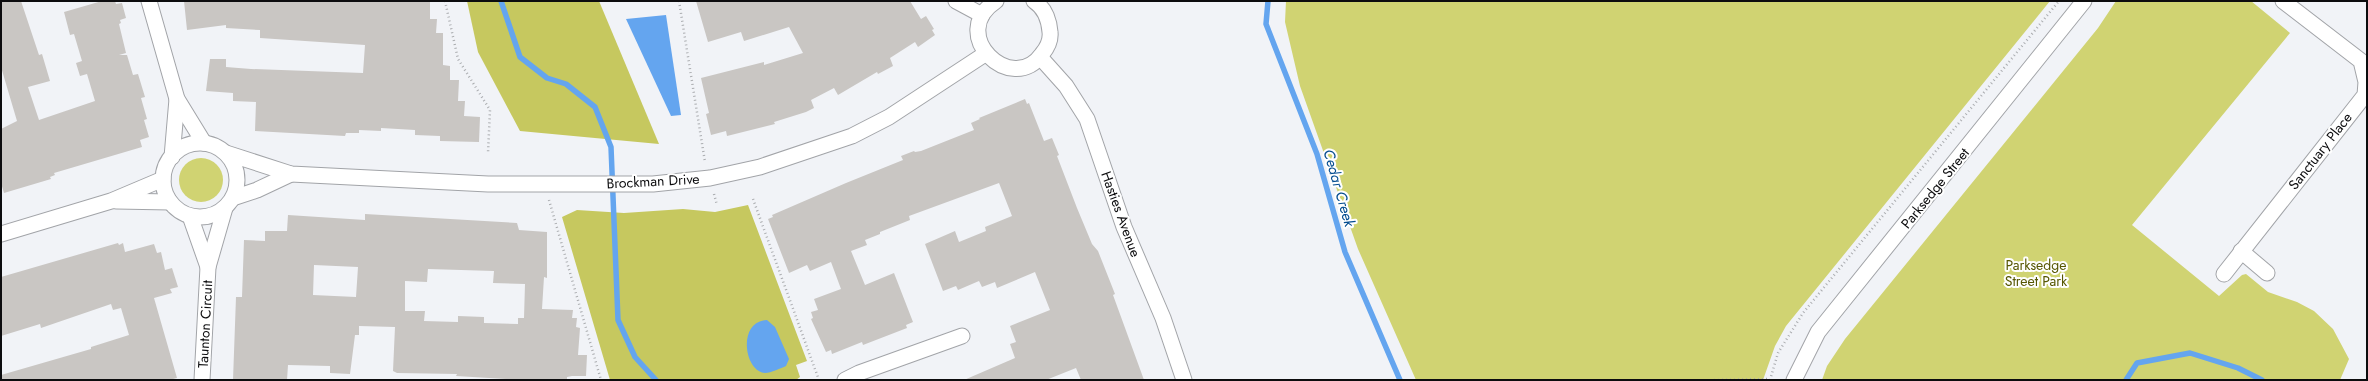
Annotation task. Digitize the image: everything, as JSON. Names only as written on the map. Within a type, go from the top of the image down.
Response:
[{"type":"street","points":[[149,1],[178,99],[204,143]]},
{"type":"street","points":[[956,1],[982,15]]},
{"type":"street","points":[[996,1],[982,15],[978,35],[986,54],[994,62],[1006,67],[1018,68],[1030,65],[1040,57],[1047,47],[1051,35],[1049,23],[1044,11],[1034,1]]},
{"type":"street","name":"Parksedge Street","points":[[1794,380],[1818,332],[2084,1]]},
{"type":"street","name":"Sanctuary Place","points":[[2224,274],[2365,95],[2366,82],[2364,59],[2283,1]]},
{"type":"street","name":"Brockman Drive","points":[[226,153],[291,174],[488,184],[653,184],[710,178],[760,167],[852,136],[889,118],[986,54]]},
{"type":"street","name":"Hasties Avenue","points":[[1040,57],[1066,86],[1087,119],[1124,227],[1163,318],[1184,380]]},
{"type":"street","points":[[172,156],[178,99]]},
{"type":"street","points":[[204,143],[216,146],[226,153],[233,162],[237,174],[237,186],[229,203],[208,216],[190,216],[179,211],[170,202],[165,191],[163,179],[166,167],[172,156],[181,148],[192,144],[204,143]]},
{"type":"street","name":"Brockman Drive","points":[[229,203],[291,174]]},
{"type":"street","points":[[1,234],[111,201],[163,179]]},
{"type":"street","points":[[111,201],[170,202]]},
{"type":"street","name":"Taunton Circuit","points":[[202,380],[208,267],[229,203]]},
{"type":"street","name":"Taunton Circuit","points":[[190,216],[208,267]]},
{"type":"street","points":[[2241,252],[2268,273]]},
{"type":"street","points":[[845,380],[859,373],[962,336]]},
{"type":"path","points":[[445,1],[458,59],[490,110],[488,153]]},
{"type":"path","points":[[679,1],[703,153],[718,205]]},
{"type":"path","points":[[1714,380],[1770,380],[1778,353],[1803,313],[2059,1]]},
{"type":"path","points":[[544,184],[601,380]]},
{"type":"path","points":[[753,199],[819,380]]},
{"type":"green space","points":[[1286,1],[2050,1],[1786,326],[1775,346],[1763,380],[1416,380],[1358,249],[1300,86],[1285,22]]},
{"type":"green space","name":"Parksedge Street Park","points":[[2116,1],[2251,1],[2290,33],[2132,225],[2219,296],[2242,275],[2246,274],[2268,292],[2297,302],[2314,311],[2333,329],[2349,359],[2340,380],[1822,380],[1827,366],[1845,339],[2098,28]]},
{"type":"green space","points":[[205,158],[217,164],[222,172],[222,188],[217,196],[209,201],[197,202],[185,196],[180,188],[179,176],[185,164],[193,159]]},
{"type":"shaded area","points":[[467,1],[599,1],[659,144],[520,131],[478,52]]},
{"type":"shaded area","points":[[748,205],[807,361],[796,365],[800,377],[796,380],[610,380],[562,217],[577,210],[624,213],[683,209],[715,212]]},
{"type":"water","points":[[666,15],[681,115],[671,116],[626,19]]},
{"type":"water","points":[[767,320],[775,327],[789,359],[786,366],[765,373],[758,370],[752,364],[748,356],[747,346],[751,329],[757,323]]},
{"type":"building","points":[[1,1],[21,1],[39,55],[42,54],[50,81],[28,87],[39,120],[95,101],[87,74],[80,76],[76,63],[82,61],[74,34],[70,35],[64,12],[102,1],[115,1],[116,4],[122,3],[126,18],[120,20],[121,23],[119,24],[126,53],[119,55],[127,55],[133,75],[138,74],[145,97],[141,98],[147,119],[144,120],[149,137],[140,140],[142,147],[54,173],[55,175],[50,177],[51,179],[4,193],[1,183],[1,129],[17,121],[1,67]]},
{"type":"building","points":[[184,1],[430,1],[430,19],[437,19],[436,33],[443,33],[443,65],[450,66],[450,80],[459,80],[458,101],[465,101],[464,116],[480,117],[479,142],[440,141],[440,136],[415,135],[415,130],[381,128],[381,131],[359,130],[359,133],[346,133],[345,136],[255,131],[256,102],[233,101],[233,93],[206,91],[210,59],[226,59],[226,67],[363,73],[365,45],[260,38],[260,30],[226,28],[226,25],[187,30]]},
{"type":"building","points":[[696,1],[910,1],[921,19],[926,16],[934,29],[932,30],[935,35],[918,47],[915,42],[890,58],[893,66],[878,74],[877,72],[838,95],[834,88],[811,100],[814,108],[806,112],[774,122],[775,124],[727,136],[726,131],[711,135],[706,114],[709,113],[701,78],[764,62],[764,65],[803,53],[789,27],[744,41],[741,32],[708,42]]},
{"type":"building","points":[[1025,99],[1027,104],[1029,103],[1044,141],[1052,138],[1059,155],[1057,156],[1077,208],[1092,244],[1098,251],[1115,294],[1113,295],[1144,380],[1081,380],[1076,368],[1046,380],[964,380],[1015,358],[1010,344],[1016,342],[1010,326],[1050,310],[1035,272],[997,288],[995,282],[982,287],[979,281],[958,290],[956,286],[943,291],[925,244],[955,231],[959,242],[986,231],[985,227],[1012,216],[999,183],[909,216],[910,220],[880,232],[880,234],[865,240],[867,245],[851,251],[865,285],[894,273],[913,322],[906,325],[907,328],[863,345],[862,342],[832,354],[831,350],[826,352],[811,319],[813,318],[811,312],[818,310],[814,299],[841,289],[831,262],[810,271],[807,265],[789,273],[768,219],[773,217],[772,215],[903,160],[901,156],[914,151],[921,151],[974,130],[971,123],[980,119],[979,118]]},
{"type":"building","points":[[365,214],[517,223],[519,230],[547,232],[547,278],[544,277],[542,309],[573,310],[572,318],[577,318],[576,327],[580,328],[578,355],[587,355],[586,376],[567,377],[567,380],[524,380],[456,376],[457,374],[397,373],[393,371],[395,327],[359,326],[359,335],[355,335],[350,374],[330,373],[330,366],[288,365],[287,380],[233,380],[236,297],[242,297],[244,240],[265,241],[265,231],[287,231],[288,215],[365,220]],"holes":[[[314,265],[358,267],[356,297],[313,295]],[[428,269],[494,271],[493,283],[525,284],[524,318],[518,318],[518,324],[484,323],[484,317],[458,316],[458,322],[424,321],[425,311],[405,311],[405,281],[427,282]]]},
{"type":"building","points":[[118,243],[119,245],[123,243],[125,252],[154,244],[157,253],[161,252],[165,270],[172,268],[178,287],[170,289],[172,293],[154,298],[177,378],[169,380],[1,380],[1,375],[91,349],[91,347],[129,335],[121,308],[113,310],[111,304],[41,328],[40,324],[1,336],[1,277]]},
{"type":"waterway","points":[[501,1],[520,57],[547,78],[566,84],[595,107],[611,147],[618,320],[635,357],[656,380]]},
{"type":"waterway","name":"Cedar Creek","points":[[1268,1],[1266,24],[1317,154],[1345,252],[1400,380]]},
{"type":"waterway","points":[[2126,380],[2137,363],[2190,353],[2238,368],[2262,380]]}]
